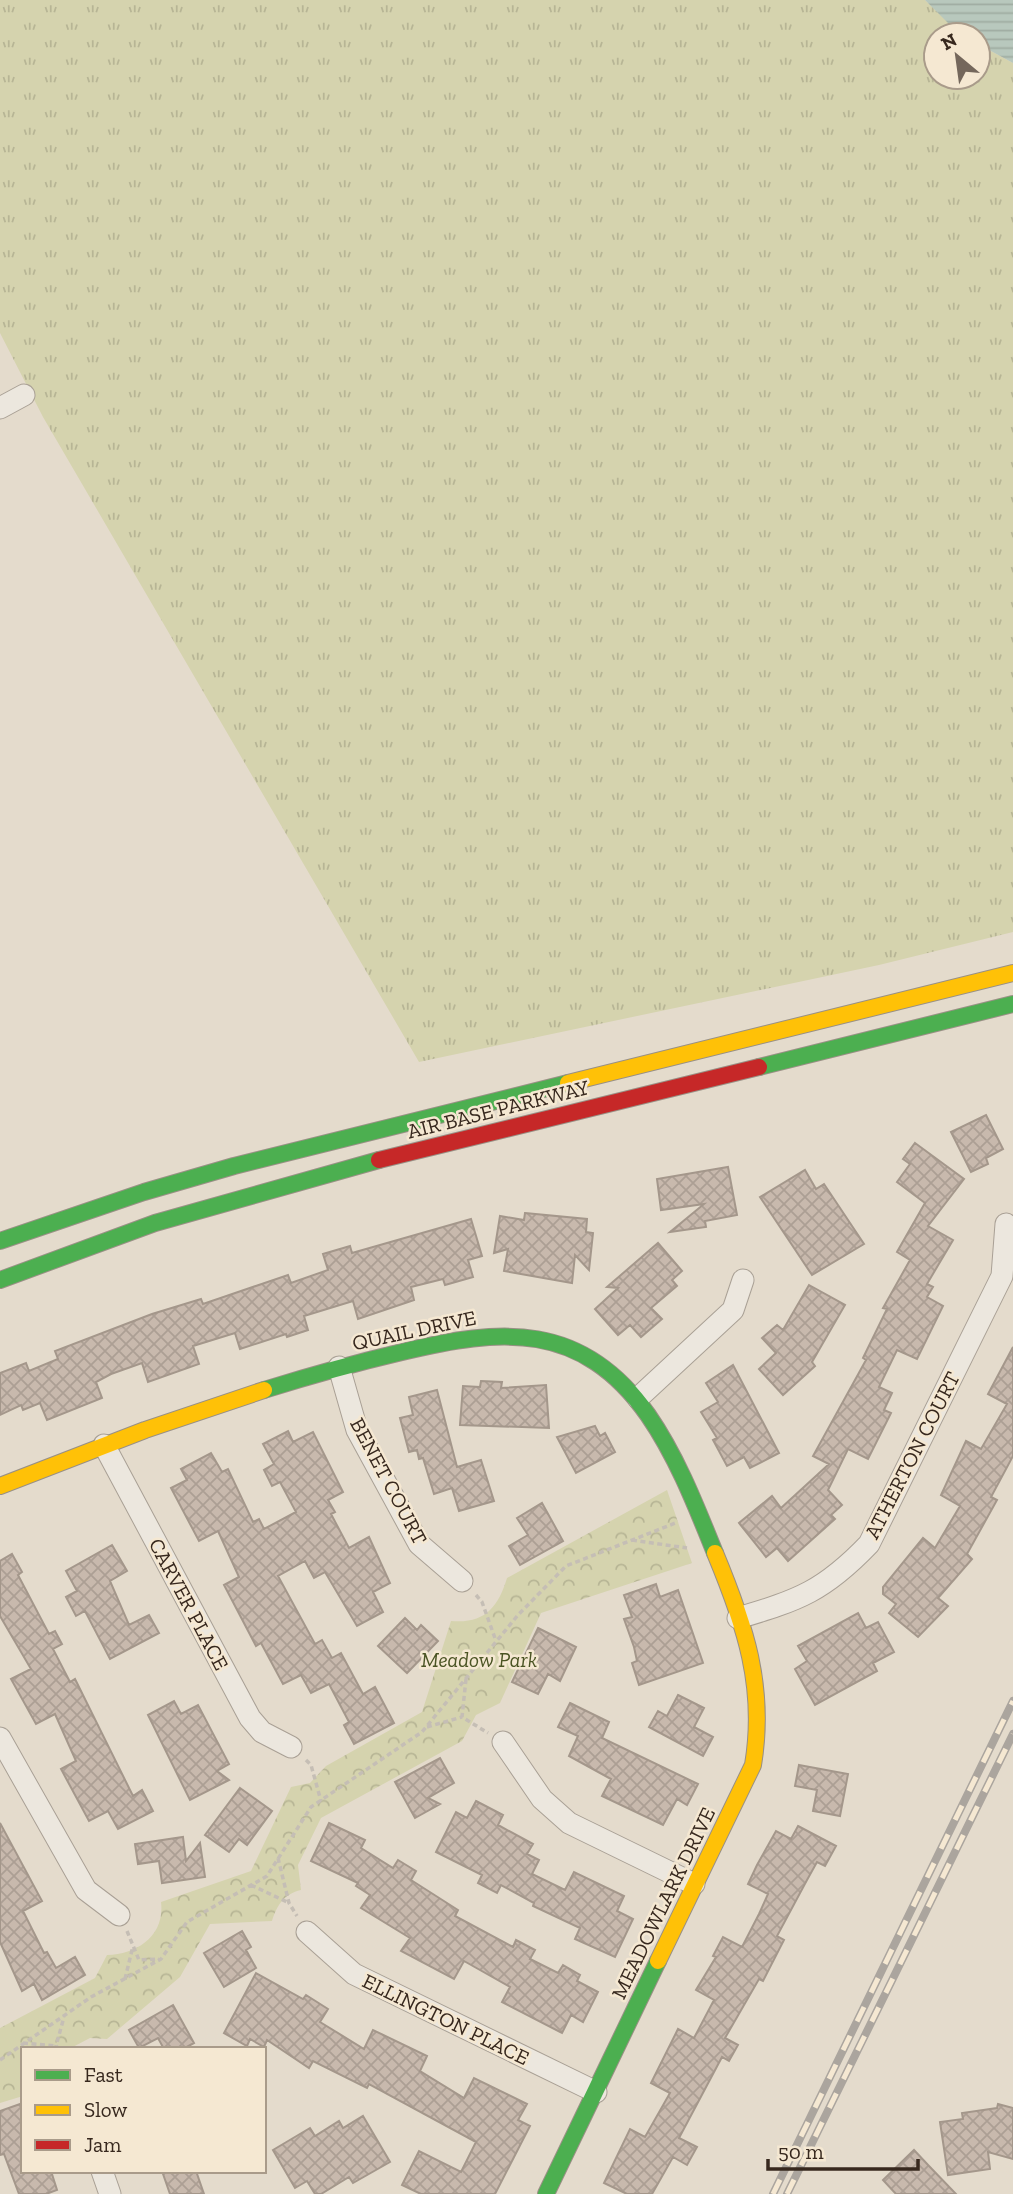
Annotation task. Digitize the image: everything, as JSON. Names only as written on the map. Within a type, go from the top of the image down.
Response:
[{"type":"main road","name":"AIR BASE PARKWAY","points":[[0,1241],[144,1192],[234,1166],[1013,973]]},
{"type":"main road","name":"AIR BASE PARKWAY","points":[[0,1280],[155,1223],[335,1171],[1013,1004]]},
{"type":"main road","name":"QUAIL DRIVE","points":[[0,1486],[104,1445],[339,1367],[467,1337],[516,1335],[555,1343],[592,1360],[638,1398],[685,1479],[721,1567],[738,1618]]},
{"type":"main road","name":"MEADOWLARK DRIVE","points":[[546,2194],[753,1765],[760,1725],[755,1687],[738,1618]]},
{"type":"street","points":[[0,408],[24,395]]},
{"type":"street","name":"ATHERTON COURT","points":[[738,1618],[814,1592],[846,1568],[869,1544],[1002,1276],[1006,1224]]},
{"type":"street","points":[[638,1398],[733,1310],[743,1280]]},
{"type":"street","name":"BENET COURT","points":[[339,1367],[358,1430],[419,1544],[462,1581]]},
{"type":"street","name":"CARVER PLACE","points":[[104,1445],[250,1718],[262,1732],[291,1747]]},
{"type":"street","points":[[0,1738],[86,1890],[119,1915]]},
{"type":"street","points":[[503,1742],[542,1799],[569,1823],[694,1884]]},
{"type":"street","name":"ELLINGTON PLACE","points":[[307,1932],[354,1975],[596,2092]]},
{"type":"street","points":[[103,2173],[110,2194]]},
{"type":"path","points":[[0,2060],[64,2015],[161,1959],[187,1922],[267,1876],[311,1807],[425,1727],[496,1641],[566,1566],[681,1521]]},
{"type":"path","points":[[630,1540],[691,1548]]},
{"type":"path","points":[[462,1581],[482,1602],[496,1641]]},
{"type":"path","points":[[462,1717],[466,1676]]},
{"type":"path","points":[[425,1727],[462,1717],[503,1742]]},
{"type":"path","points":[[291,1747],[311,1765],[321,1801]]},
{"type":"path","points":[[278,1858],[289,1903],[307,1932]]},
{"type":"path","points":[[251,1885],[289,1903]]},
{"type":"path","points":[[119,1915],[139,1960],[161,1959]]},
{"type":"path","points":[[125,1979],[134,1944]]},
{"type":"path","points":[[23,2043],[58,2047],[64,2015]]},
{"type":"green space","points":[[0,0],[925,0],[947,21],[922,21],[922,91],[992,91],[992,52],[1013,63],[1013,932],[879,965],[419,1062],[43,417],[0,333]]},
{"type":"green space","name":"Meadow Park","points":[[667,1490],[692,1563],[541,1613],[500,1703],[476,1715],[462,1741],[321,1818],[298,1865],[301,1890],[282,1901],[272,1921],[210,1924],[180,1977],[107,2039],[90,2038],[73,2047],[21,2047],[21,2097],[0,2103],[0,2028],[95,1978],[107,1955],[129,1951],[147,1940],[159,1924],[161,1902],[251,1871],[291,1787],[310,1783],[326,1766],[422,1712],[451,1621],[472,1620],[488,1612],[499,1598],[507,1578]]},
{"type":"shaded area","points":[[925,0],[1013,0],[1013,63],[992,52],[992,21],[946,21]]},
{"type":"building","points":[[986,1115],[1003,1149],[986,1158],[988,1164],[971,1172],[951,1132]]},
{"type":"building","points":[[915,1143],[964,1179],[928,1226],[953,1240],[927,1284],[933,1287],[927,1297],[943,1306],[917,1359],[897,1350],[879,1387],[892,1393],[884,1410],[891,1413],[868,1459],[848,1449],[828,1490],[842,1505],[831,1515],[835,1519],[788,1561],[777,1548],[766,1557],[739,1523],[772,1496],[781,1508],[829,1464],[813,1456],[866,1360],[863,1358],[887,1309],[883,1308],[910,1260],[897,1252],[925,1203],[897,1182],[910,1164],[903,1159]]},
{"type":"building","points":[[728,1167],[737,1215],[705,1221],[706,1227],[670,1232],[704,1204],[661,1210],[657,1179]]},
{"type":"building","points":[[805,1170],[816,1189],[824,1184],[864,1244],[812,1275],[760,1197]]},
{"type":"building","points":[[525,1213],[587,1219],[586,1232],[593,1233],[589,1270],[575,1255],[572,1283],[504,1271],[508,1249],[494,1253],[500,1216],[524,1220]]},
{"type":"building","points":[[471,1219],[482,1256],[468,1260],[473,1277],[445,1285],[443,1279],[411,1287],[414,1300],[358,1319],[353,1301],[304,1316],[308,1330],[240,1349],[235,1333],[193,1346],[199,1364],[148,1382],[142,1363],[96,1382],[102,1398],[47,1420],[40,1403],[23,1410],[21,1405],[0,1415],[0,1373],[26,1363],[29,1371],[58,1359],[55,1351],[152,1314],[201,1299],[203,1304],[288,1275],[291,1283],[328,1270],[323,1254],[350,1246],[352,1253]]},
{"type":"building","points":[[658,1243],[682,1271],[672,1280],[677,1286],[651,1308],[662,1319],[641,1337],[630,1325],[618,1335],[595,1309],[618,1288],[607,1287]]},
{"type":"building","points":[[809,1285],[845,1305],[812,1362],[815,1366],[783,1395],[759,1369],[776,1353],[762,1338],[777,1325],[783,1330]]},
{"type":"building","points":[[1013,1347],[1013,1456],[991,1497],[997,1500],[967,1554],[972,1559],[938,1598],[948,1606],[918,1637],[889,1613],[896,1604],[883,1594],[883,1587],[923,1538],[935,1548],[960,1506],[941,1495],[966,1441],[981,1449],[1007,1404],[988,1394]]},
{"type":"building","points":[[733,1365],[779,1453],[750,1468],[744,1457],[727,1466],[713,1440],[717,1438],[701,1412],[718,1402],[706,1383]]},
{"type":"building","points":[[481,1381],[502,1382],[501,1388],[546,1385],[549,1428],[460,1425],[463,1386],[480,1387]]},
{"type":"building","points":[[437,1390],[457,1467],[481,1460],[494,1501],[459,1511],[452,1488],[434,1494],[423,1458],[419,1459],[417,1450],[409,1452],[400,1418],[413,1415],[409,1397]]},
{"type":"building","points":[[595,1426],[600,1436],[605,1433],[615,1452],[576,1473],[557,1437]]},
{"type":"building","points":[[288,1431],[293,1442],[313,1432],[343,1492],[328,1500],[335,1512],[331,1514],[349,1548],[369,1537],[390,1583],[373,1592],[383,1612],[357,1626],[325,1572],[314,1578],[305,1561],[278,1576],[315,1644],[322,1640],[332,1658],[341,1653],[363,1694],[375,1687],[394,1723],[354,1744],[344,1725],[349,1722],[329,1684],[311,1693],[301,1675],[283,1684],[261,1643],[256,1646],[224,1585],[239,1577],[218,1531],[199,1541],[171,1488],[187,1480],[181,1469],[211,1453],[222,1472],[228,1469],[253,1522],[259,1519],[264,1529],[296,1512],[280,1482],[272,1486],[264,1470],[274,1464],[263,1444]]},
{"type":"building","points":[[542,1503],[563,1541],[520,1565],[509,1546],[528,1535],[517,1518]]},
{"type":"building","points":[[112,1545],[127,1571],[110,1581],[129,1625],[149,1615],[159,1633],[110,1659],[85,1611],[76,1616],[66,1597],[77,1591],[66,1571]]},
{"type":"building","points":[[12,1554],[22,1572],[18,1575],[49,1634],[55,1631],[62,1644],[53,1649],[70,1682],[75,1679],[133,1796],[142,1790],[153,1811],[118,1829],[108,1811],[89,1821],[61,1769],[76,1761],[55,1714],[36,1724],[11,1679],[31,1669],[0,1616],[0,1561]]},
{"type":"building","points":[[656,1584],[660,1597],[678,1590],[703,1663],[639,1685],[632,1663],[637,1661],[634,1647],[624,1619],[632,1617],[624,1595]]},
{"type":"building","points":[[858,1613],[866,1628],[878,1622],[894,1652],[873,1663],[877,1671],[815,1705],[795,1669],[807,1661],[798,1646]]},
{"type":"building","points":[[405,1618],[417,1630],[421,1625],[438,1641],[407,1673],[378,1646]]},
{"type":"building","points":[[538,1628],[576,1647],[560,1681],[548,1674],[538,1694],[512,1682]]},
{"type":"building","points":[[678,1695],[704,1708],[694,1727],[713,1737],[703,1756],[649,1727],[658,1711],[667,1716]]},
{"type":"building","points":[[174,1701],[181,1714],[198,1705],[229,1764],[217,1771],[229,1780],[190,1800],[148,1715]]},
{"type":"building","points":[[570,1703],[609,1722],[602,1738],[698,1784],[687,1805],[677,1799],[663,1825],[602,1796],[611,1779],[569,1756],[578,1736],[558,1727]]},
{"type":"building","points":[[440,1758],[454,1783],[428,1798],[440,1804],[415,1818],[395,1782]]},
{"type":"building","points":[[799,1765],[848,1774],[840,1816],[813,1811],[817,1790],[795,1786]]},
{"type":"building","points":[[240,1788],[272,1811],[247,1845],[239,1839],[229,1852],[205,1835]]},
{"type":"building","points":[[476,1801],[503,1815],[498,1825],[533,1844],[527,1854],[539,1860],[532,1874],[565,1890],[574,1872],[624,1896],[617,1911],[633,1919],[615,1957],[575,1939],[580,1928],[533,1906],[534,1903],[501,1885],[497,1893],[478,1883],[482,1875],[436,1852],[456,1812],[467,1818]]},
{"type":"building","points":[[0,1823],[42,1901],[23,1911],[44,1953],[47,1952],[56,1968],[75,1957],[85,1975],[42,2000],[34,1984],[22,1991],[0,1942]]},
{"type":"building","points":[[329,1823],[365,1840],[361,1848],[393,1868],[398,1860],[416,1871],[411,1880],[458,1910],[455,1916],[513,1947],[516,1940],[535,1950],[530,1959],[558,1973],[563,1965],[580,1975],[577,1981],[598,1992],[583,2022],[571,2015],[562,2033],[502,2002],[510,1987],[464,1961],[454,1979],[401,1951],[410,1938],[361,1908],[370,1895],[356,1886],[358,1883],[311,1861]]},
{"type":"building","points":[[798,1826],[836,1846],[825,1866],[817,1862],[777,1936],[784,1940],[763,1981],[759,1979],[725,2038],[738,2045],[729,2061],[722,2057],[679,2138],[697,2147],[687,2165],[673,2157],[652,2194],[627,2194],[604,2183],[630,2129],[645,2137],[670,2093],[651,2083],[678,2029],[694,2038],[714,2000],[696,1990],[716,1957],[713,1956],[723,1937],[742,1947],[759,1914],[768,1894],[748,1884],[757,1865],[776,1831],[791,1839]]},
{"type":"building","points":[[183,1837],[186,1861],[200,1843],[205,1877],[162,1883],[159,1861],[138,1864],[135,1844]]},
{"type":"building","points":[[242,1931],[251,1947],[246,1950],[256,1968],[224,1987],[204,1953]]},
{"type":"building","points":[[256,1973],[303,1999],[306,1995],[328,2009],[320,2022],[364,2049],[373,2030],[427,2056],[420,2071],[464,2098],[474,2078],[527,2104],[518,2120],[530,2126],[495,2194],[421,2194],[402,2185],[419,2151],[461,2172],[476,2142],[369,2084],[367,2088],[313,2061],[309,2068],[267,2040],[264,2047],[250,2039],[247,2046],[224,2033]]},
{"type":"building","points":[[173,2005],[194,2043],[187,2047],[163,2047],[158,2038],[138,2047],[129,2030]]},
{"type":"building","points":[[21,2104],[21,2173],[52,2173],[57,2190],[46,2194],[19,2194],[4,2154],[0,2155],[0,2111]]},
{"type":"building","points":[[998,2104],[1013,2108],[1013,2159],[988,2152],[990,2169],[948,2175],[940,2122],[963,2119],[962,2113],[997,2108]]},
{"type":"building","points":[[363,2116],[390,2162],[353,2183],[349,2177],[321,2194],[315,2194],[307,2181],[295,2188],[273,2150],[310,2128],[315,2136],[339,2121],[343,2128]]},
{"type":"building","points":[[914,2150],[956,2194],[896,2194],[883,2180]]},
{"type":"building","points":[[163,2173],[197,2173],[204,2194],[170,2194]]},
{"type":"railway","points":[[773,2194],[1013,1701]]},
{"type":"railway","points":[[787,2194],[1013,1734]]},
{"type":"traffic: fast","points":[[759,1067],[1013,1004]]},
{"type":"traffic: fast","points":[[0,1241],[144,1192],[234,1166],[568,1083]]},
{"type":"traffic: fast","points":[[0,1280],[155,1223],[379,1160]]},
{"type":"traffic: fast","points":[[264,1390],[384,1356],[473,1339],[537,1339],[567,1347],[596,1362],[623,1384],[648,1415],[677,1465],[715,1553]]},
{"type":"traffic: fast","points":[[546,2194],[658,1961]]},
{"type":"traffic: slow","points":[[568,1083],[1013,973]]},
{"type":"traffic: slow","points":[[0,1486],[145,1430],[264,1390]]},
{"type":"traffic: slow","points":[[658,1961],[753,1765],[757,1709],[755,1683],[744,1631],[715,1553]]},
{"type":"traffic: jam","points":[[379,1160],[759,1067]]}]
